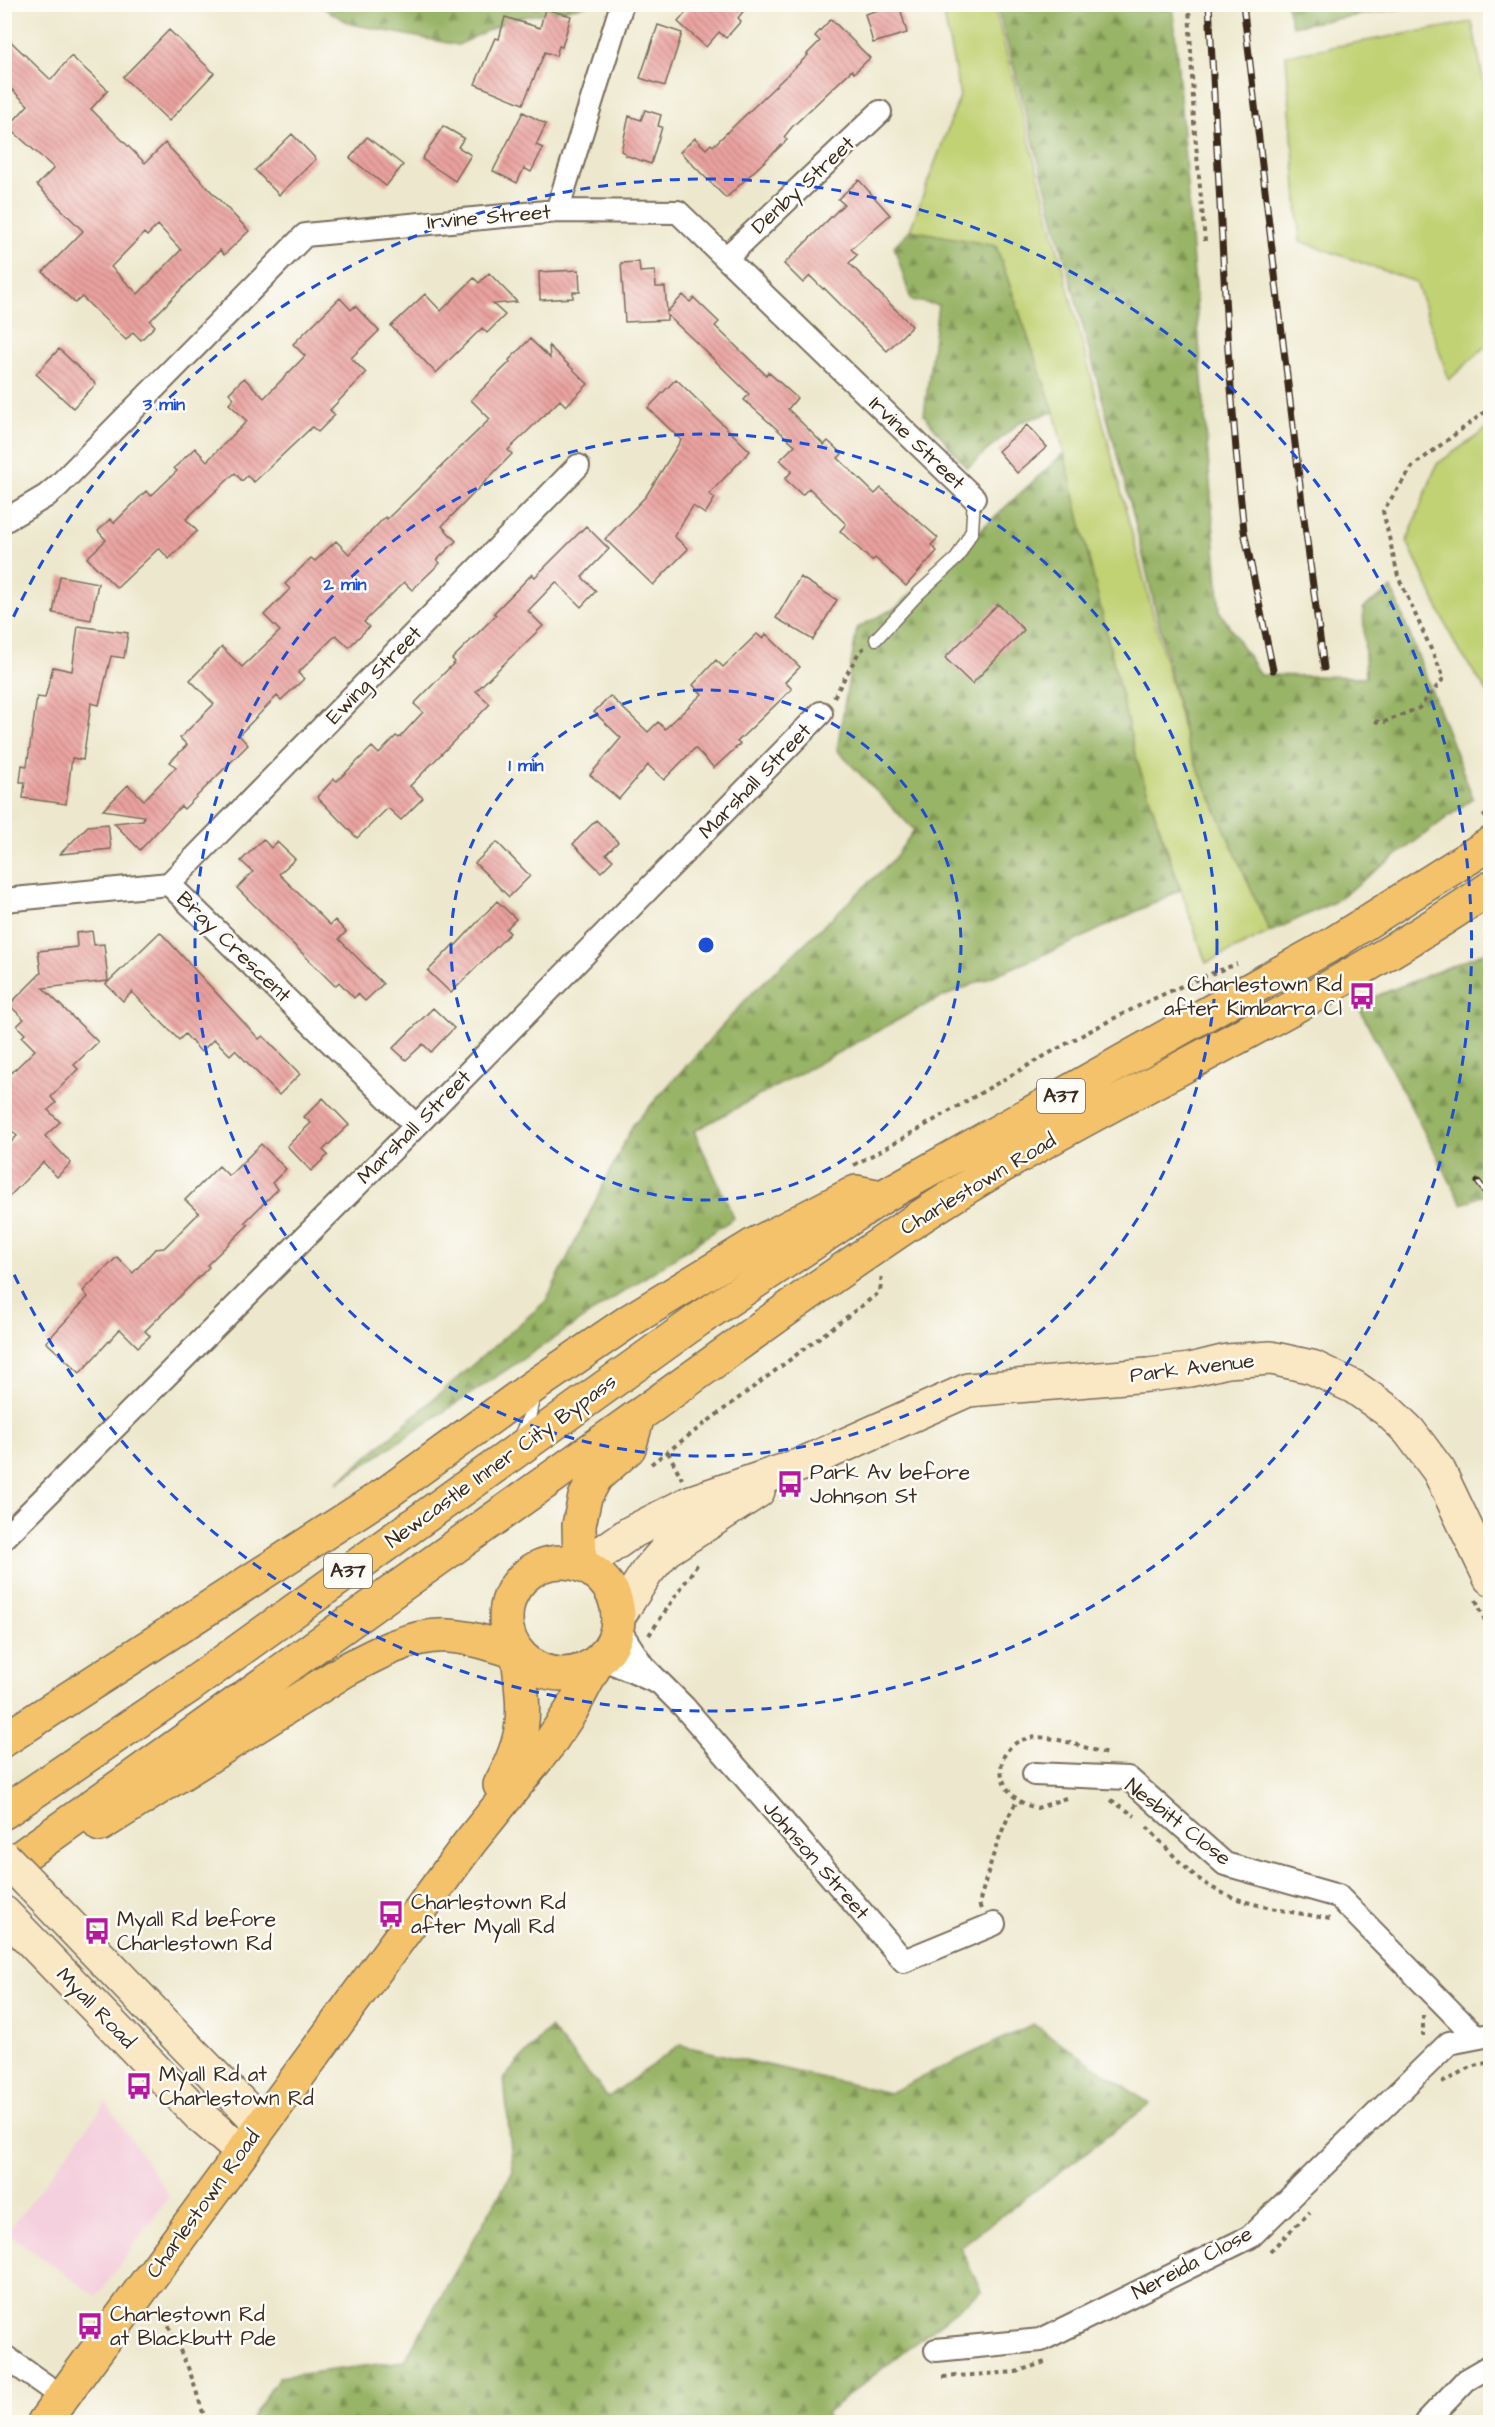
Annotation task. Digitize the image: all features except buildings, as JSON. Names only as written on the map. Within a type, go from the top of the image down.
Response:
[{"type":"main road","name":"Charlestown Road","points":[[882,1197],[1240,994],[1334,944],[1489,845]]},
{"type":"main road","name":"Charlestown Road","points":[[638,1416],[912,1222],[1029,1150],[1223,1048],[1305,1001],[1491,888]]},
{"type":"main road","points":[[4,1740],[388,1492],[534,1386],[629,1321],[752,1246],[856,1192],[882,1197]]},
{"type":"main road","name":"Newcastle Inner City Bypass","points":[[4,1812],[190,1685],[698,1320],[882,1197]]},
{"type":"main road","name":"Park Avenue","points":[[582,1565],[630,1533],[691,1502],[800,1465],[968,1390],[1148,1375],[1190,1370],[1227,1361],[1271,1358],[1312,1367],[1354,1387],[1387,1410],[1409,1431],[1439,1471],[1482,1586]]},
{"type":"main road","points":[[617,1621],[615,1600],[606,1583],[582,1565],[579,1525],[585,1497],[596,1477],[629,1448],[638,1416]]},
{"type":"main road","name":"Newcastle Inner City Bypass","points":[[4,1869],[638,1416]]},
{"type":"main road","name":"Park Avenue","points":[[617,1621],[647,1572],[672,1545],[800,1465]]},
{"type":"main road","name":"Charlestown Road","points":[[470,1842],[511,1764],[521,1738],[524,1710],[517,1653],[509,1639],[506,1615],[514,1589],[530,1572],[541,1566],[562,1562],[582,1565]]},
{"type":"main road","name":"Charlestown Road","points":[[53,2410],[470,1842],[549,1744],[613,1640],[617,1621]]},
{"type":"main road","points":[[6,1904],[344,1671],[375,1655],[408,1642],[438,1635],[464,1638],[517,1653],[544,1671],[558,1673],[581,1670],[600,1660]]},
{"type":"main road","name":"Myall Road","points":[[4,1857],[261,2124]]},
{"type":"main road","name":"Myall Road","points":[[6,1904],[201,2117],[242,2151]]},
{"type":"street","points":[[557,211],[622,4]]},
{"type":"street","name":"Denby Street","points":[[726,258],[880,112]]},
{"type":"street","name":"Irvine Street","points":[[4,520],[46,496],[58,486],[305,235],[557,211],[678,212],[974,498]]},
{"type":"street","name":"Ewing Street","points":[[170,884],[578,466]]},
{"type":"street","name":"Marshall Street","points":[[4,1538],[416,1126],[821,713]]},
{"type":"street","name":"Bray Crescent","points":[[4,900],[170,884],[416,1126]]},
{"type":"street","name":"Johnson Street","points":[[617,1621],[643,1666],[679,1701],[904,1961],[989,1926]]},
{"type":"street","name":"Johnson Street","points":[[600,1660],[639,1674],[663,1687]]},
{"type":"street","name":"Nesbitt Close","points":[[1034,1774],[1128,1778],[1225,1864],[1338,1896],[1483,2036]]},
{"type":"street","name":"Nereida Close","points":[[936,2350],[1041,2340],[1250,2237],[1449,2043],[1483,2036]]},
{"type":"street","points":[[4,2356],[53,2410]]},
{"type":"street","points":[[1426,2422],[1466,2380],[1491,2366]]},
{"type":"lane","points":[[876,639],[919,593],[957,558],[972,531],[974,498]]},
{"type":"lane","points":[[506,1457],[531,1414],[534,1386]]},
{"type":"path","points":[[1189,4],[1194,123],[1205,241]]},
{"type":"path","points":[[1374,721],[1382,723],[1419,708],[1444,678],[1398,576],[1383,511],[1413,466],[1491,408]]},
{"type":"path","points":[[821,713],[830,706],[859,652],[876,639]]},
{"type":"path","points":[[649,1465],[880,1292]]},
{"type":"path","points":[[668,1451],[684,1483]]},
{"type":"path","points":[[647,1638],[701,1559]]},
{"type":"path","points":[[1482,1586],[1491,1632]]},
{"type":"path","points":[[1072,1796],[1037,1808],[1017,1801],[1006,1790],[1002,1778],[1002,1765],[1006,1753],[1016,1743],[1029,1738],[1046,1738],[1112,1755]]},
{"type":"path","points":[[1103,1797],[1110,1799],[1140,1819],[1208,1885],[1243,1900],[1331,1920],[1338,1927]]},
{"type":"path","points":[[989,1926],[979,1904],[1005,1822],[1017,1801]]},
{"type":"path","points":[[1416,2043],[1424,2035],[1425,2017],[1417,2009]]},
{"type":"path","points":[[160,2308],[190,2372],[206,2422]]},
{"type":"shaded area","points":[[106,2102],[169,2196],[97,2297],[7,2233]]},
{"type":"green space","points":[[1287,4],[1422,5],[1292,26]]},
{"type":"green space","points":[[318,5],[588,5],[511,19],[458,45],[351,24]]},
{"type":"green space","points":[[942,5],[994,5],[1187,744],[1270,932],[1206,963],[1136,758],[1054,412],[996,246],[910,230],[960,96]]},
{"type":"green space","points":[[997,5],[1173,5],[1220,612],[1260,675],[1366,677],[1363,608],[1392,589],[1473,798],[1334,902],[1270,932],[1187,744],[1134,518]]},
{"type":"green space","points":[[1472,22],[1490,115],[1490,342],[1449,380],[1416,282],[1300,241],[1286,55]]},
{"type":"green space","points":[[910,230],[996,246],[1054,412],[1020,422],[967,468],[924,415],[938,305],[911,300],[894,246]]},
{"type":"green space","points":[[1490,427],[1490,696],[1456,646],[1407,541],[1437,464]]},
{"type":"green space","points":[[1064,453],[1136,758],[1180,890],[1071,943],[931,1002],[694,1131],[734,1218],[337,1483],[546,1301],[633,1125],[750,995],[894,859],[914,830],[837,750],[857,628],[897,607]]},
{"type":"green space","points":[[1490,950],[1490,1192],[1462,1204],[1357,1004]]},
{"type":"green space","points":[[1033,2024],[1150,2104],[960,2247],[981,2291],[826,2413],[830,2422],[249,2422],[279,2377],[404,2361],[513,2171],[504,2078],[550,2028],[608,2097],[680,2045],[889,2093]]},
{"type":"railway","points":[[1209,4],[1228,350],[1237,462],[1244,531],[1273,670]]},
{"type":"railway","points":[[1243,4],[1303,511],[1324,668]]},
{"type":"railway","points":[[1478,1182],[1490,1198]]},
{"type":"place","name":"Charlestown Rd after Kimbarra Cl","points":[[1362,996]]},
{"type":"place","name":"Park Av before Johnson St","points":[[790,1484]]},
{"type":"place","name":"Charlestown Rd after Myall Rd","points":[[391,1914]]},
{"type":"place","name":"Myall Rd before Charlestown Rd","points":[[97,1931]]},
{"type":"place","name":"Myall Rd at Charlestown Rd","points":[[139,2086]]},
{"type":"place","name":"Charlestown Rd at Blackbutt Pde","points":[[90,2326]]}]
